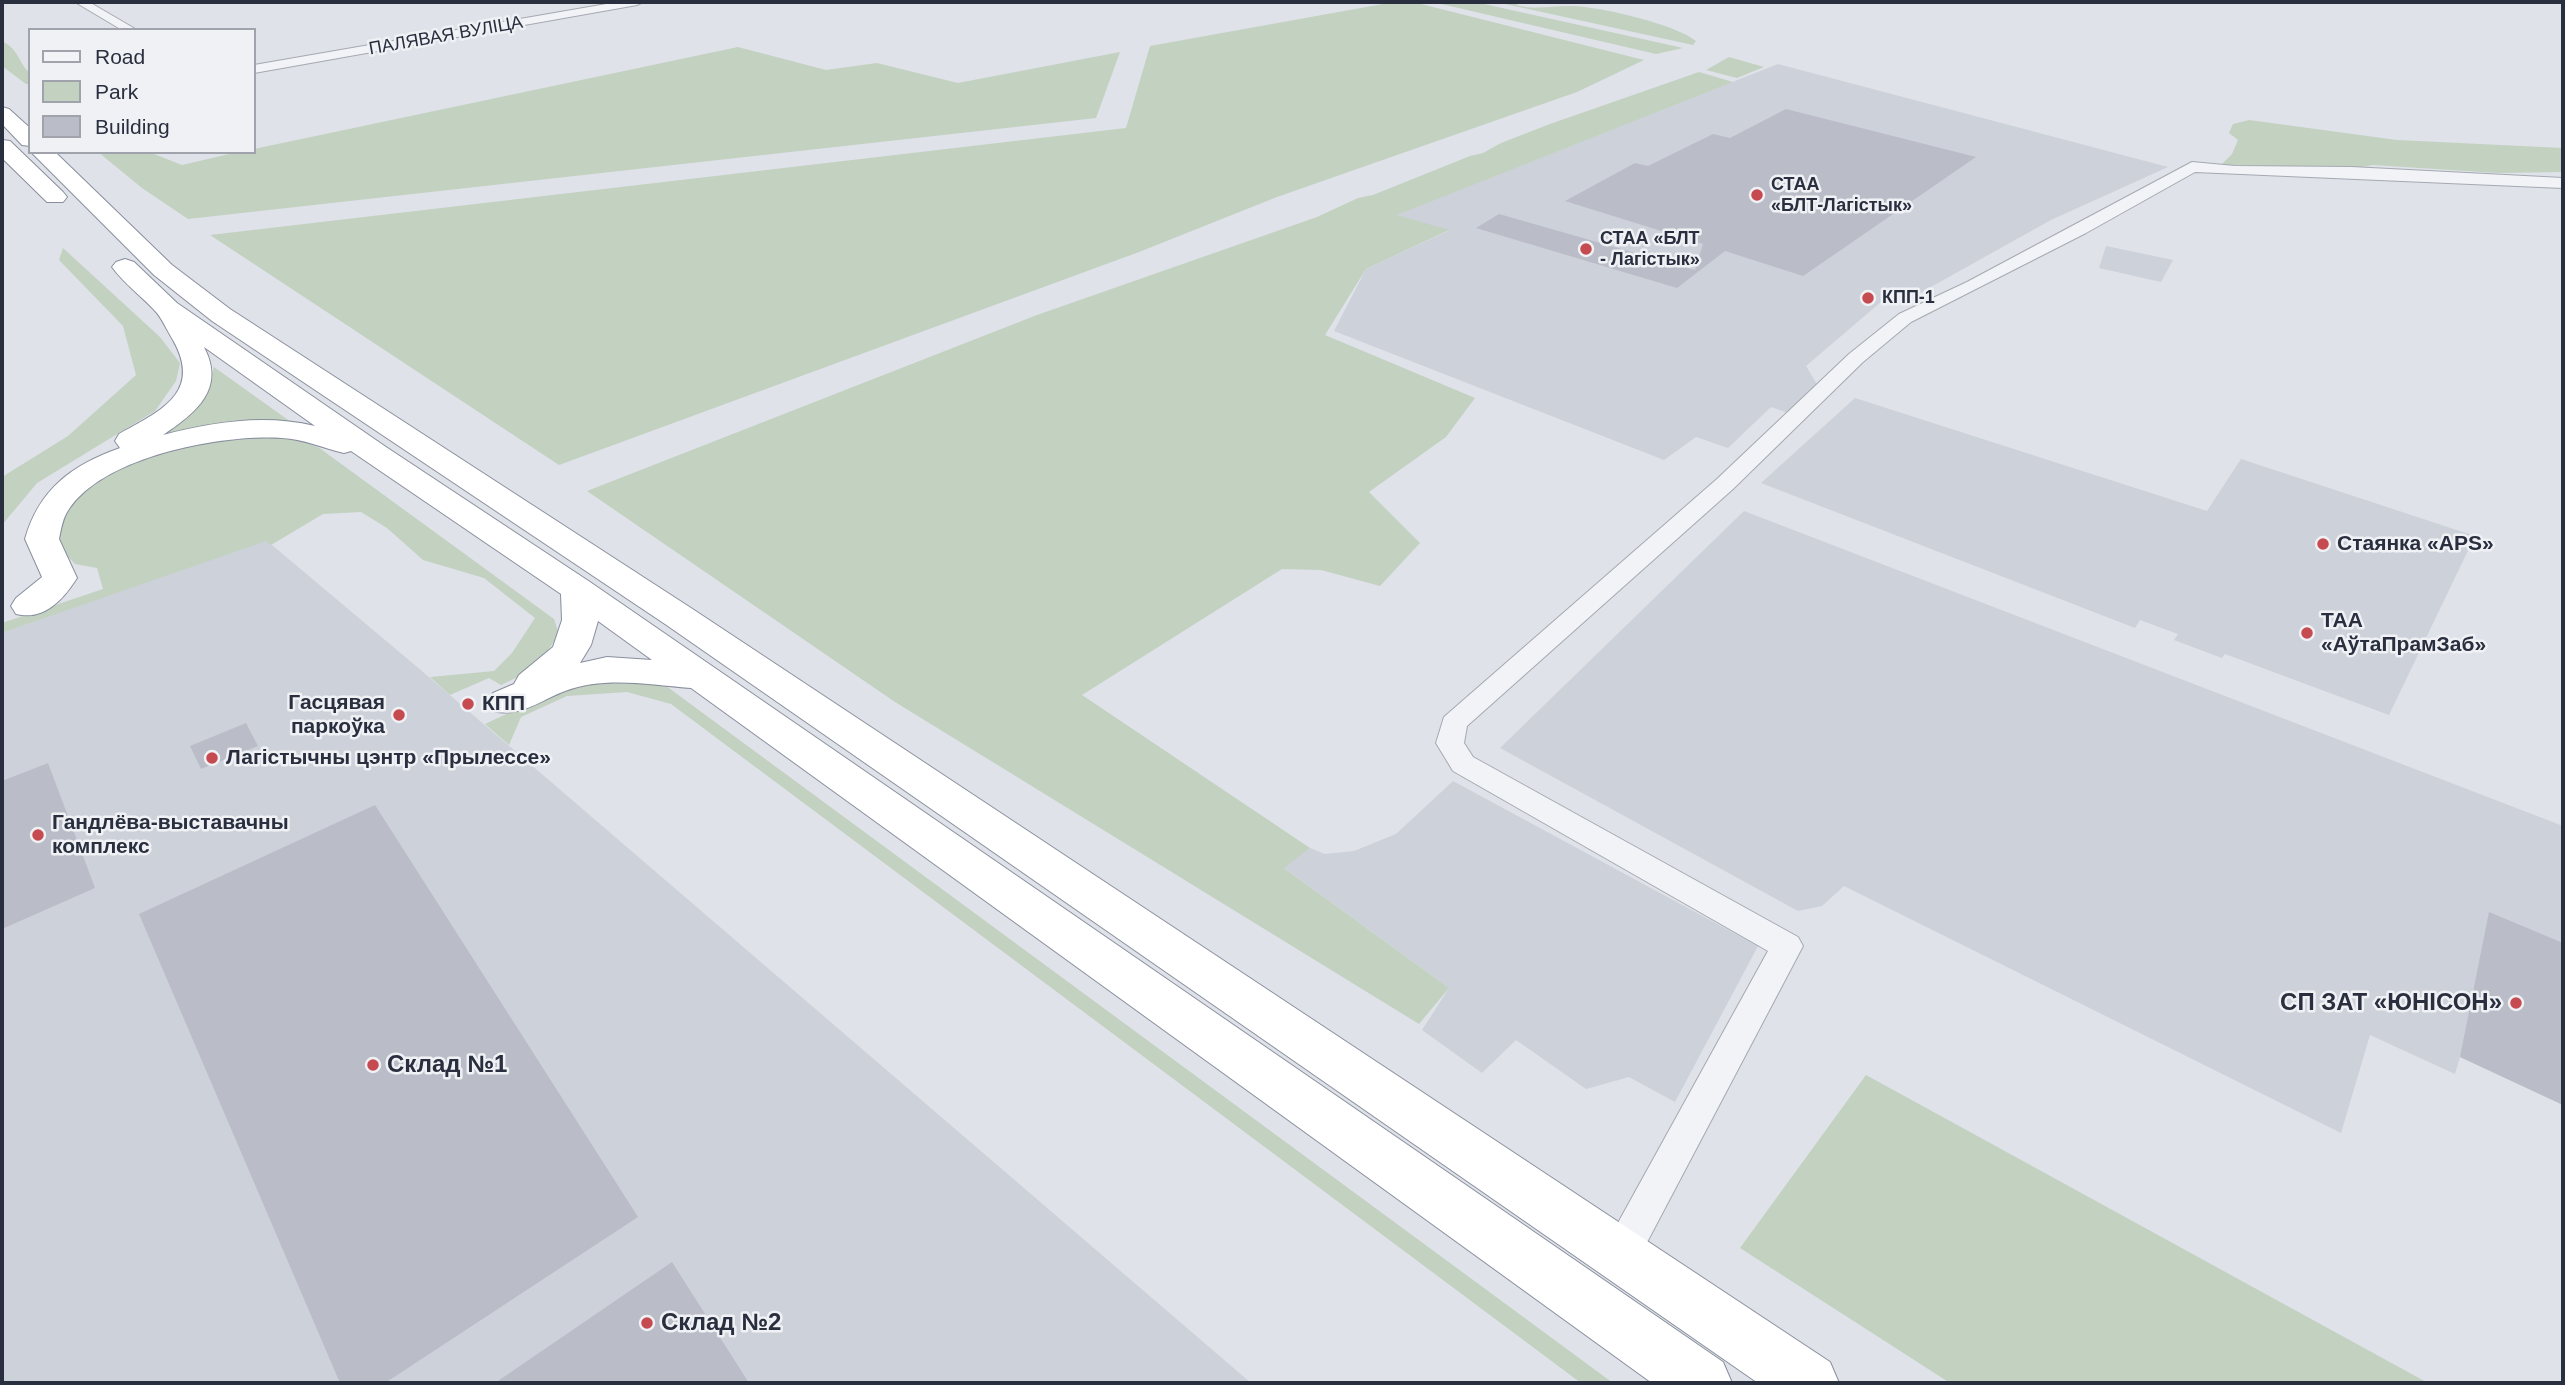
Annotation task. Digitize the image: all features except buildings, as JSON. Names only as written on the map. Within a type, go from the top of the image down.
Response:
[{"type":"highway","points":[[2,113],[28,138]]},
{"type":"highway","points":[[2,146],[76,219]]},
{"type":"highway","points":[[45,154],[163,270],[221,315],[689,624],[1809,1383]]},
{"type":"highway","points":[[105,247],[168,309],[374,454],[578,590],[1702,1383]]},
{"type":"highway","points":[[168,309],[200,368],[198,383],[189,399],[160,423],[67,480],[34,508],[24,524],[21,538],[30,584],[14,602],[16,608],[50,591],[60,578],[42,539],[55,505],[69,490],[93,473],[123,458],[183,438],[250,428],[312,434],[374,454]]},
{"type":"highway","points":[[578,590],[582,611],[579,634],[569,651],[551,673],[507,702],[556,680],[607,669],[699,676]]},
{"type":"street","points":[[81,2],[127,28]]},
{"type":"street","name":"ПАЛЯВАЯ ВУЛІЦА","points":[[256,69],[600,5],[638,2]]},
{"type":"street","points":[[1621,1254],[1787,946],[1463,764],[1450,743],[1454,723],[1725,484],[1856,358],[1905,318],[2068,236],[2192,167],[2235,171],[2351,172],[2563,183]]},
{"type":"shaded area","points":[[1778,64],[2168,167],[2051,220],[1920,293],[1888,296],[1806,366],[1818,386],[1788,413],[1771,407],[1728,448],[1696,437],[1664,460],[1334,331],[1366,269],[1448,231],[1396,215]]},
{"type":"shaded area","points":[[2106,246],[2173,260],[2161,282],[2099,268]]},
{"type":"shaded area","points":[[1855,398],[2207,511],[2241,459],[2475,536],[2389,715],[2225,654],[2222,658],[2174,640],[2178,634],[2140,620],[2135,628],[1761,483]]},
{"type":"shaded area","points":[[1744,511],[2563,826],[2563,1105],[2460,1057],[2455,1074],[2370,1035],[2341,1133],[1844,886],[1822,906],[1798,911],[1500,748]]},
{"type":"shaded area","name":"Лагістычны цэнтр «Прылессе»","points":[[266,540],[1251,1383],[2,1383],[2,633]]},
{"type":"shaded area","points":[[1453,781],[1758,946],[1675,1102],[1629,1077],[1586,1089],[1516,1040],[1482,1073],[1422,1030],[1449,988],[1283,867],[1310,848],[1325,854],[1354,851],[1396,834]]},
{"type":"green space","points":[[1394,2],[1417,3],[1644,60],[1577,92],[1277,197],[1139,252],[559,465],[210,235],[1126,128],[1150,46]]},
{"type":"green space","points":[[1475,2],[1683,48],[1656,54],[1437,3]]},
{"type":"green space","points":[[1496,2],[1521,2],[1516,5],[1529,7],[1583,7],[1617,13],[1671,28],[1696,41],[1693,45]]},
{"type":"green space","points":[[2,41],[16,52],[28,71],[28,84],[26,84],[2,66]]},
{"type":"green space","points":[[738,47],[826,70],[877,63],[958,83],[1120,52],[1096,118],[188,219],[142,188],[100,154],[154,154],[182,165],[229,154],[256,154],[256,149]]},
{"type":"green space","points":[[1729,57],[1764,67],[1737,78],[1706,70]]},
{"type":"green space","points":[[1699,72],[1733,82],[1397,215],[1449,230],[1366,269],[1325,335],[1475,398],[1446,437],[1369,492],[1420,543],[1380,586],[1321,570],[1282,569],[1082,695],[1310,848],[1284,868],[1449,988],[1419,1024],[895,702],[587,491],[1037,315],[1317,217],[1358,198],[1373,195],[1483,153],[1550,124]]},
{"type":"green space","points":[[2249,120],[2397,140],[2563,148],[2563,172],[2497,173],[2373,165],[2350,169],[2221,165],[2232,154],[2238,140],[2229,133],[2233,124]]},
{"type":"green space","points":[[63,248],[160,337],[180,363],[176,381],[155,411],[37,483],[2,525],[2,477],[68,436],[136,375],[123,326],[59,260]]},
{"type":"green space","points":[[214,367],[291,422],[257,421],[136,448],[207,389]]},
{"type":"green space","points":[[210,436],[288,436],[318,447],[554,619],[559,634],[536,668],[501,685],[489,678],[450,695],[430,677],[494,671],[512,653],[535,618],[484,578],[423,560],[387,528],[361,512],[323,514],[271,545],[266,541],[2,633],[2,623],[103,589],[97,568],[75,564],[56,544],[58,517],[97,475]]},
{"type":"green space","points":[[615,679],[662,683],[1613,1383],[1581,1383],[671,704],[627,692],[567,696],[521,717],[509,745],[485,724],[571,684]]},
{"type":"green space","points":[[1866,1075],[2428,1383],[1950,1383],[1740,1248]]},
{"type":"place","name":"СТАА «БЛТ-Лагістык»","points":[[1757,195]]},
{"type":"place","name":"СТАА «БЛТ - Лагістык»","points":[[1586,249]]},
{"type":"place","name":"КПП-1","points":[[1868,298]]},
{"type":"place","name":"Стаянка «APS»","points":[[2323,544]]},
{"type":"place","name":"ТАА «АўтаПрамЗаб»","points":[[2307,633]]},
{"type":"place","name":"КПП","points":[[468,704]]},
{"type":"place","name":"Гасцявая паркоўка","points":[[399,715]]},
{"type":"place","name":"Лагістычны цэнтр «Прылессе»","points":[[212,758]]},
{"type":"place","name":"Гандлёва-выставачны комплекс","points":[[38,835]]},
{"type":"place","name":"СП ЗАТ «ЮНІСОН»","points":[[2516,1003]]},
{"type":"place","name":"Склад №1","points":[[373,1065]]},
{"type":"place","name":"Склад №2","points":[[647,1323]]}]
